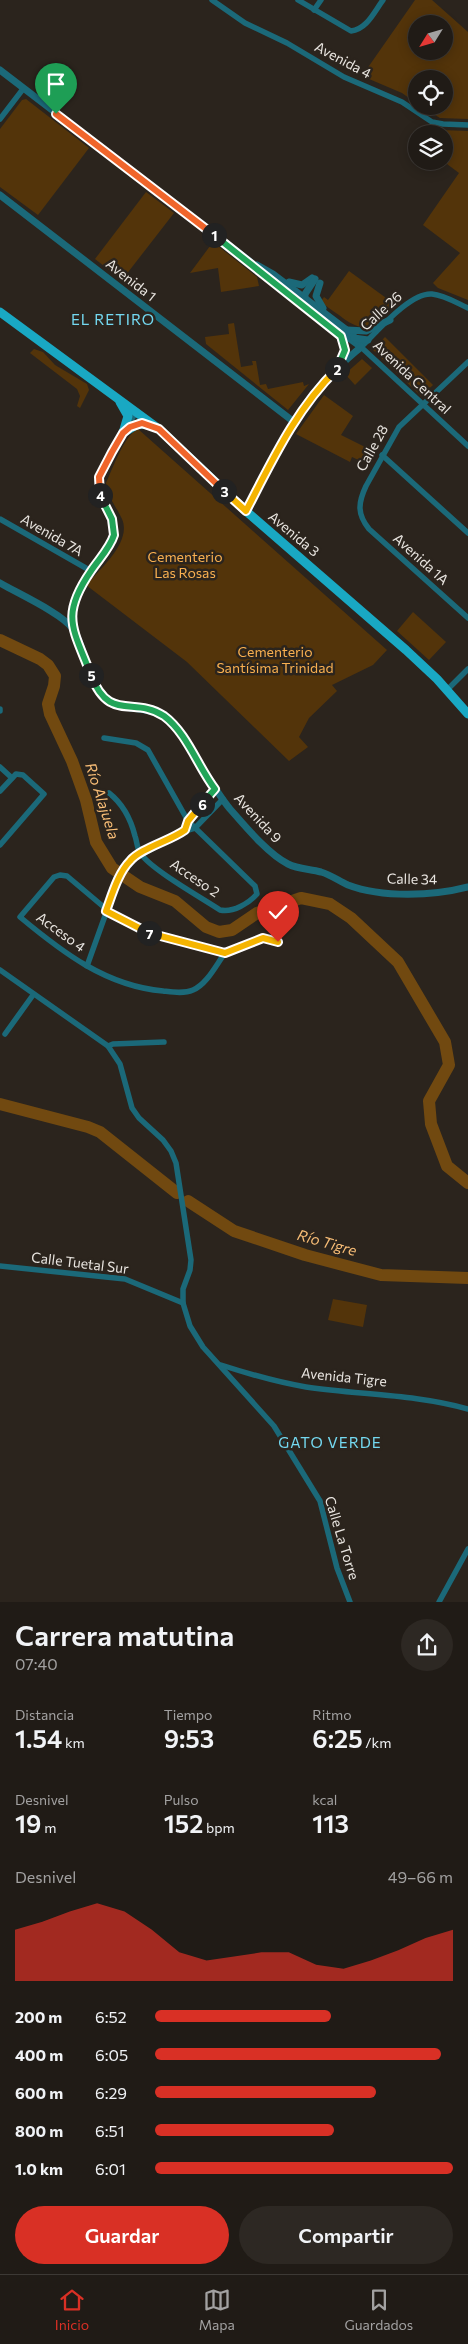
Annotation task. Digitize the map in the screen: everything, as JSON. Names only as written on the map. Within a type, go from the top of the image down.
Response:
[{"type":"main road","name":"Avenida 3","points":[[0,312],[159,429],[246,511],[406,650],[447,690],[468,714]]},
{"type":"main road","points":[[113,394],[128,413],[123,433]]},
{"type":"main road","points":[[123,433],[130,427],[142,423],[159,429]]},
{"type":"street","name":"Avenida 4","points":[[212,0],[245,23],[287,43],[344,77],[398,99],[430,120],[443,124],[468,125]]},
{"type":"street","points":[[298,0],[343,28],[356,30],[367,23],[383,0]]},
{"type":"street","points":[[314,10],[321,0]]},
{"type":"street","name":"Avenida Central","points":[[0,70],[248,260],[280,288],[336,326],[346,330],[356,339],[361,347]]},
{"type":"street","points":[[0,119],[23,89]]},
{"type":"street","name":"Avenida 1","points":[[0,195],[294,422]]},
{"type":"street","name":"Avenida Central","points":[[248,260],[304,297],[468,446]]},
{"type":"street","points":[[260,267],[276,272],[295,285],[316,280]]},
{"type":"street","points":[[264,275],[272,277],[281,284],[288,285]]},
{"type":"street","points":[[316,280],[317,300],[323,308],[335,317],[336,326],[346,345],[337,369]]},
{"type":"street","points":[[304,297],[316,280]]},
{"type":"street","points":[[280,288],[287,289],[298,297],[304,297]]},
{"type":"street","name":"Calle 26","points":[[361,347],[409,302],[419,296],[434,294],[468,308]]},
{"type":"street","points":[[304,297],[307,304],[356,339],[368,340]]},
{"type":"street","points":[[346,330],[366,331],[390,320]]},
{"type":"street","points":[[246,511],[294,422],[315,392],[361,347]]},
{"type":"street","name":"Calle 28","points":[[360,515],[361,496],[399,427],[468,362]]},
{"type":"street","points":[[57,616],[67,616],[72,609],[77,592],[114,535],[115,527],[102,500],[98,482],[101,471],[137,411]]},
{"type":"street","points":[[382,455],[468,533]]},
{"type":"street","name":"Avenida 1A","points":[[360,515],[369,529],[468,618]]},
{"type":"street","name":"Avenida 7A","points":[[0,520],[91,571]]},
{"type":"street","points":[[0,583],[57,616],[73,628]]},
{"type":"street","points":[[72,609],[73,628]]},
{"type":"street","name":"Avenida 9","points":[[73,628],[93,680],[102,696],[116,705],[148,710],[163,716],[182,738],[223,799],[268,848],[282,860],[295,866],[322,872],[355,887]]},
{"type":"street","points":[[447,690],[468,669]]},
{"type":"street","points":[[104,738],[136,743],[148,750],[191,824]]},
{"type":"street","points":[[0,767],[14,776]]},
{"type":"street","points":[[0,791],[14,776],[22,775],[44,794],[0,845]]},
{"type":"street","points":[[191,824],[215,789]]},
{"type":"street","points":[[109,794],[117,800],[126,813],[140,854]]},
{"type":"street","points":[[223,799],[185,830],[132,858],[115,888],[87,966],[131,987],[186,992],[201,984],[225,953],[263,938],[278,942]]},
{"type":"street","name":"Acceso 2","points":[[140,854],[220,910],[227,912],[233,910],[253,899],[258,894],[256,886],[191,824]]},
{"type":"street","name":"Acceso 4","points":[[87,966],[58,948],[20,917],[54,878],[60,874],[66,876],[106,911]]},
{"type":"street","name":"Calle 34","points":[[355,887],[396,893],[424,893],[468,887]]},
{"type":"street","points":[[106,911],[142,931],[161,938],[225,953]]},
{"type":"street","points":[[0,970],[108,1046],[120,1064],[132,1108],[139,1118],[167,1146],[176,1163],[191,1260],[190,1270],[183,1289],[183,1303]]},
{"type":"street","points":[[5,1034],[33,995]]},
{"type":"street","points":[[108,1046],[112,1044],[164,1042]]},
{"type":"street","name":"Calle Tuetal Sur","points":[[0,1266],[125,1279],[183,1303]]},
{"type":"street","name":"Calle La Torre","points":[[183,1303],[187,1320],[195,1336],[274,1426],[320,1501],[337,1568],[350,1602]]},
{"type":"street","name":"Avenida Tigre","points":[[219,1364],[252,1376],[278,1382],[307,1387],[437,1400],[468,1409]]},
{"type":"street","points":[[439,1602],[468,1549]]},
{"type":"green space","points":[[415,0],[432,0],[449,15],[408,15],[408,60],[453,60],[453,19],[468,32],[468,119],[440,118],[435,115],[453,115],[453,70],[408,70],[408,97],[362,76]]},
{"type":"green space","points":[[26,99],[89,148],[38,215],[0,187],[0,129],[22,100]]},
{"type":"green space","points":[[453,130],[468,131],[468,300],[438,288],[433,283],[460,253],[423,225],[459,173],[453,168]]},
{"type":"green space","points":[[146,192],[174,213],[122,280],[95,259]]},
{"type":"green space","points":[[213,242],[257,277],[259,286],[221,292],[218,268],[190,273]]},
{"type":"green space","points":[[349,271],[393,303],[374,323],[368,326],[356,326],[348,322],[321,301],[324,297],[328,300]]},
{"type":"green space","points":[[234,323],[241,367],[253,365],[252,361],[256,361],[260,385],[266,384],[268,389],[303,382],[304,386],[309,384],[288,410],[206,344],[205,337],[229,334],[228,324]]},
{"type":"green space","points":[[385,337],[433,385],[421,396],[373,350]]},
{"type":"green space","points":[[34,349],[43,352],[55,365],[87,384],[89,390],[80,408],[77,406],[80,396],[77,389],[30,353]]},
{"type":"green space","points":[[362,359],[372,368],[355,385],[345,374]]},
{"type":"green space","points":[[324,395],[353,416],[341,435],[375,452],[369,465],[352,457],[350,462],[296,434]]},
{"type":"green space","points":[[138,429],[387,650],[373,665],[332,685],[337,691],[309,718],[299,737],[308,747],[289,761],[187,662],[86,585],[113,555],[123,537],[122,519],[110,498],[106,483],[128,438]]},
{"type":"green space","points":[[413,612],[446,642],[429,660],[397,631]]},
{"type":"green space","points":[[333,1299],[367,1305],[363,1327],[328,1320]]},
{"type":"waterway","name":"Río Alajuela","points":[[0,640],[40,659],[48,665],[55,676],[48,704],[50,714],[72,761],[86,800],[96,842],[112,868],[140,887],[175,901],[206,927],[219,932],[232,930],[257,913],[301,898],[330,904],[351,918],[398,962],[445,1042],[449,1065],[429,1101],[431,1124],[447,1166],[468,1183]]},
{"type":"waterway","name":"Río Tigre","points":[[0,1104],[88,1127],[100,1132],[177,1193]]},
{"type":"waterway","name":"Río Tigre","points":[[188,1201],[234,1231],[305,1255],[381,1275],[468,1278]]},
{"type":"district","name":"EL RETIRO","points":[[113,320]]},
{"type":"district","name":"GATO VERDE","points":[[330,1443]]},
{"type":"route","points":[[56,114],[248,260],[264,275],[335,329],[346,345],[344,355],[337,369],[321,384],[294,422],[246,511],[159,429],[142,423],[130,427],[123,433],[101,471],[98,482],[102,500],[115,527],[114,535],[110,544],[77,592],[72,609],[73,628],[93,680],[102,696],[116,705],[155,711],[163,716],[176,729],[215,789],[188,821],[185,830],[136,856],[129,862],[115,888],[106,911],[142,931],[161,938],[225,953],[263,938],[278,942]]},
{"type":"park label","name":"Cementerio Las Rosas","points":[[185,566]]},
{"type":"park label","name":"Cementerio Santísima Trinidad","points":[[275,660]]}]
